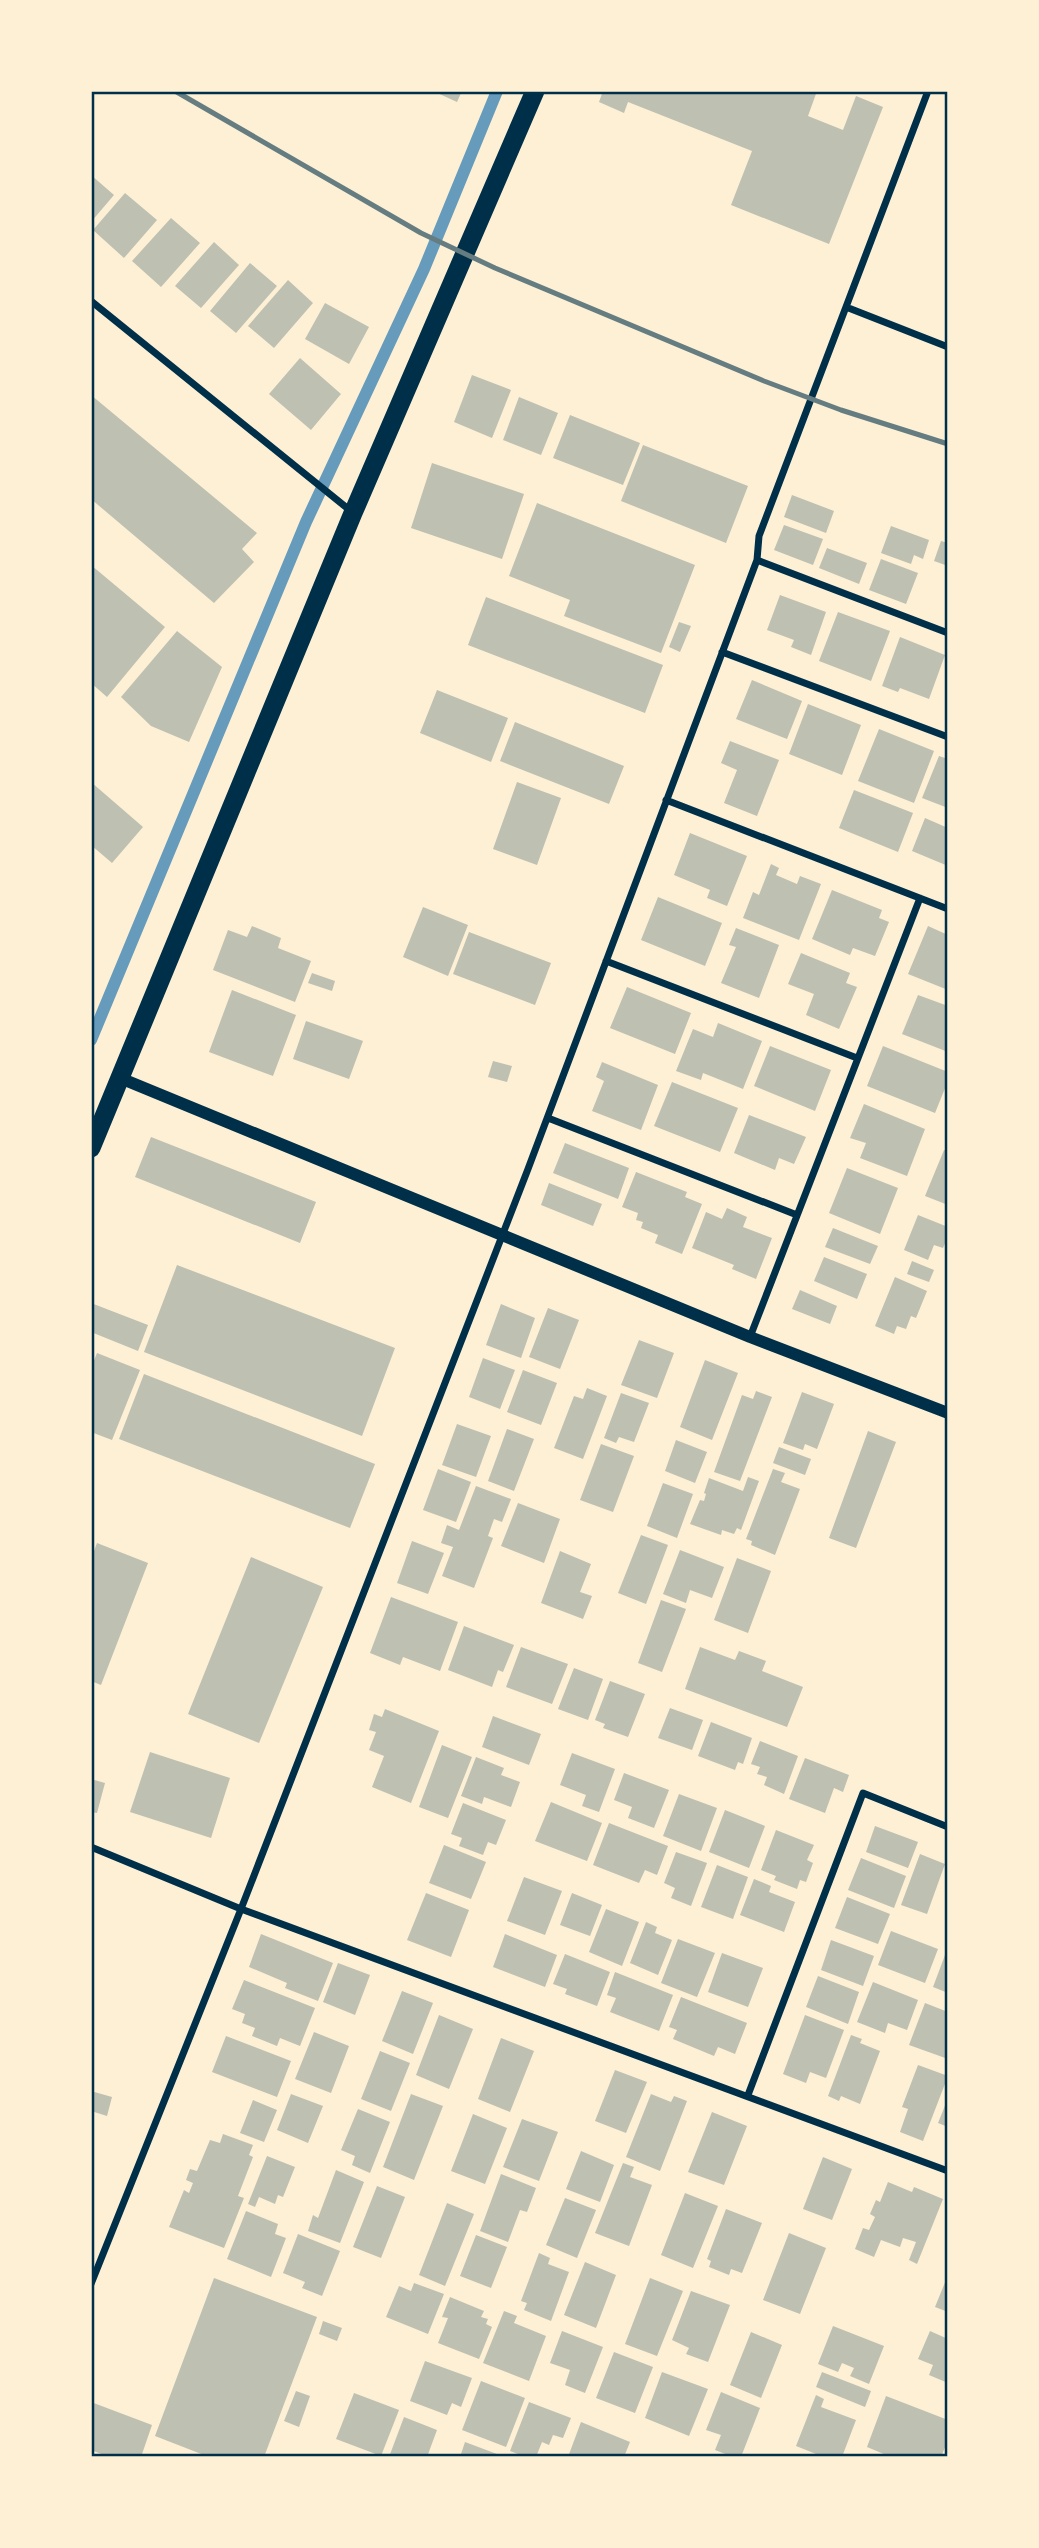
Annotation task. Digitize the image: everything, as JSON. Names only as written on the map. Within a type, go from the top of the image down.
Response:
[{"type":"highway","points":[[91,1148],[353,513],[535,91]]},
{"type":"street","points":[[91,2284],[241,1909],[503,1236],[757,559],[758,536],[928,91]]},
{"type":"street","points":[[91,301],[353,513]]},
{"type":"street","points":[[846,307],[948,347]]},
{"type":"street","points":[[757,559],[948,633]]},
{"type":"street","points":[[722,652],[948,737]]},
{"type":"street","points":[[667,800],[948,909]]},
{"type":"street","points":[[750,1337],[920,898]]},
{"type":"street","points":[[606,961],[857,1058]]},
{"type":"street","points":[[120,1079],[750,1337],[948,1413]]},
{"type":"street","points":[[548,1118],[797,1215]]},
{"type":"street","points":[[748,2095],[863,1793],[948,1827]]},
{"type":"street","points":[[91,1847],[241,1909],[948,2171]]},
{"type":"building","points":[[433,91],[462,91],[457,102]]},
{"type":"building","points":[[603,91],[817,91],[808,116],[843,130],[856,96],[883,107],[829,244],[731,205],[752,151],[628,102],[624,113],[599,102]]},
{"type":"building","points":[[91,175],[114,195],[91,222]]},
{"type":"building","points":[[125,193],[157,220],[124,258],[93,230]]},
{"type":"building","points":[[171,218],[200,243],[161,287],[132,261]]},
{"type":"building","points":[[214,242],[239,265],[201,308],[175,286]]},
{"type":"building","points":[[250,263],[277,286],[236,333],[210,311]]},
{"type":"building","points":[[288,280],[313,303],[274,348],[248,326]]},
{"type":"building","points":[[325,303],[369,327],[349,364],[305,339]]},
{"type":"building","points":[[300,358],[341,394],[311,430],[269,394]]},
{"type":"building","points":[[472,375],[511,390],[492,438],[454,422]]},
{"type":"building","points":[[91,395],[257,533],[242,549],[254,562],[214,603],[91,499]]},
{"type":"building","points":[[519,397],[558,413],[541,455],[503,440]]},
{"type":"building","points":[[570,415],[640,443],[623,485],[553,458]]},
{"type":"building","points":[[643,445],[748,486],[726,543],[621,501]]},
{"type":"building","points":[[432,463],[524,494],[502,559],[411,528]]},
{"type":"building","points":[[792,495],[834,511],[826,533],[784,517]]},
{"type":"building","points":[[537,503],[695,565],[661,653],[564,616],[570,600],[509,576]]},
{"type":"building","points":[[784,525],[823,539],[813,565],[774,550]]},
{"type":"building","points":[[891,526],[929,540],[923,559],[914,555],[911,564],[881,553]]},
{"type":"building","points":[[941,541],[948,543],[948,566],[934,561]]},
{"type":"building","points":[[827,548],[867,563],[859,584],[819,568]]},
{"type":"building","points":[[881,559],[918,573],[906,604],[869,590]]},
{"type":"building","points":[[91,565],[165,627],[107,697],[91,683]]},
{"type":"building","points":[[780,595],[826,612],[811,655],[791,647],[794,640],[767,630]]},
{"type":"building","points":[[486,597],[663,665],[645,713],[468,645]]},
{"type":"building","points":[[838,612],[890,631],[871,681],[819,661]]},
{"type":"building","points":[[679,622],[691,626],[680,652],[669,647]]},
{"type":"building","points":[[177,631],[222,667],[189,742],[151,726],[121,697]]},
{"type":"building","points":[[900,637],[945,655],[929,699],[900,688],[898,692],[882,686]]},
{"type":"building","points":[[752,680],[802,701],[787,739],[736,719]]},
{"type":"building","points":[[437,690],[508,718],[491,762],[420,733]]},
{"type":"building","points":[[808,704],[861,725],[842,775],[789,754]]},
{"type":"building","points":[[515,722],[624,766],[609,804],[500,761]]},
{"type":"building","points":[[879,729],[934,751],[914,803],[858,781]]},
{"type":"building","points":[[730,741],[779,760],[757,816],[724,803],[737,770],[721,763]]},
{"type":"building","points":[[939,756],[948,759],[948,808],[922,798]]},
{"type":"building","points":[[91,782],[143,827],[112,863],[91,845]]},
{"type":"building","points":[[517,782],[561,798],[537,865],[493,849]]},
{"type":"building","points":[[854,790],[913,813],[898,852],[839,828]]},
{"type":"building","points":[[925,818],[948,828],[948,866],[912,851]]},
{"type":"building","points":[[690,833],[747,856],[727,906],[707,898],[710,890],[674,875]]},
{"type":"building","points":[[771,864],[779,868],[776,875],[797,884],[800,876],[821,884],[799,940],[743,918],[753,892],[759,895]]},
{"type":"building","points":[[832,890],[882,910],[879,918],[889,922],[875,956],[853,948],[850,955],[812,939]]},
{"type":"building","points":[[658,897],[722,923],[705,966],[641,940]]},
{"type":"building","points":[[423,907],[468,925],[448,976],[403,957]]},
{"type":"building","points":[[252,926],[281,938],[278,948],[311,961],[295,1002],[213,970],[228,930],[247,937]]},
{"type":"building","points":[[928,926],[948,935],[948,990],[908,974]]},
{"type":"building","points":[[736,928],[779,945],[759,998],[721,983],[736,947],[729,945]]},
{"type":"building","points":[[469,932],[551,963],[535,1005],[453,974]]},
{"type":"building","points":[[801,953],[850,973],[846,983],[857,987],[839,1029],[806,1015],[814,994],[788,984]]},
{"type":"building","points":[[312,973],[335,981],[332,991],[308,983]]},
{"type":"building","points":[[627,987],[691,1013],[675,1054],[610,1028]]},
{"type":"building","points":[[232,990],[296,1015],[273,1076],[209,1052]]},
{"type":"building","points":[[918,995],[948,1006],[948,1052],[902,1034]]},
{"type":"building","points":[[306,1021],[363,1041],[349,1079],[293,1059]]},
{"type":"building","points":[[718,1023],[762,1041],[743,1089],[703,1073],[701,1080],[676,1071],[693,1029],[713,1037]]},
{"type":"building","points":[[770,1046],[831,1070],[815,1111],[754,1086]]},
{"type":"building","points":[[883,1046],[948,1072],[948,1081],[935,1113],[867,1086]]},
{"type":"building","points":[[493,1061],[512,1066],[507,1082],[488,1077]]},
{"type":"building","points":[[602,1062],[658,1085],[641,1130],[592,1111],[604,1081],[596,1077]]},
{"type":"building","points":[[672,1082],[738,1108],[720,1152],[654,1126]]},
{"type":"building","points":[[864,1104],[925,1129],[907,1176],[860,1158],[866,1143],[850,1138]]},
{"type":"building","points":[[749,1115],[806,1137],[794,1164],[779,1158],[775,1170],[734,1153]]},
{"type":"building","points":[[151,1137],[316,1202],[300,1243],[135,1177]]},
{"type":"building","points":[[565,1143],[629,1168],[618,1199],[553,1173]]},
{"type":"building","points":[[944,1150],[948,1151],[948,1205],[925,1196]]},
{"type":"building","points":[[847,1168],[898,1188],[880,1234],[829,1213]]},
{"type":"building","points":[[636,1172],[687,1192],[685,1197],[702,1204],[682,1254],[655,1243],[658,1235],[641,1228],[643,1222],[636,1220],[638,1213],[622,1207]]},
{"type":"building","points":[[549,1183],[602,1204],[593,1226],[541,1205]]},
{"type":"building","points":[[727,1208],[747,1217],[743,1227],[772,1238],[756,1279],[732,1269],[734,1265],[692,1248],[706,1212],[722,1219]]},
{"type":"building","points":[[918,1215],[948,1227],[943,1248],[934,1245],[928,1260],[904,1250]]},
{"type":"building","points":[[833,1228],[878,1246],[870,1264],[825,1247]]},
{"type":"building","points":[[824,1257],[867,1274],[857,1299],[814,1281]]},
{"type":"building","points":[[912,1261],[934,1270],[929,1282],[907,1274]]},
{"type":"building","points":[[177,1265],[395,1348],[362,1436],[144,1352]]},
{"type":"building","points":[[895,1277],[927,1291],[916,1318],[911,1316],[906,1329],[897,1326],[894,1334],[875,1326]]},
{"type":"building","points":[[800,1290],[837,1306],[830,1324],[792,1309]]},
{"type":"building","points":[[91,1303],[148,1325],[138,1351],[91,1332]]},
{"type":"building","points":[[501,1304],[535,1318],[521,1358],[486,1345]]},
{"type":"building","points":[[548,1308],[579,1320],[560,1369],[529,1357]]},
{"type":"building","points":[[639,1340],[674,1353],[657,1398],[621,1385]]},
{"type":"building","points":[[97,1353],[140,1370],[112,1440],[91,1432],[91,1368]]},
{"type":"building","points":[[483,1358],[515,1370],[500,1409],[469,1397]]},
{"type":"building","points":[[705,1360],[738,1373],[712,1440],[680,1427]]},
{"type":"building","points":[[523,1370],[557,1383],[541,1425],[507,1412]]},
{"type":"building","points":[[144,1374],[375,1464],[350,1528],[119,1439]]},
{"type":"building","points":[[587,1388],[607,1396],[583,1459],[554,1448],[574,1396],[583,1399]]},
{"type":"building","points":[[756,1391],[772,1397],[740,1481],[714,1472],[742,1395],[753,1399]]},
{"type":"building","points":[[802,1392],[834,1404],[817,1449],[805,1444],[803,1450],[783,1443]]},
{"type":"building","points":[[621,1393],[649,1403],[634,1442],[619,1437],[616,1443],[604,1438]]},
{"type":"building","points":[[457,1424],[491,1436],[476,1477],[442,1465]]},
{"type":"building","points":[[507,1429],[534,1439],[514,1491],[488,1481]]},
{"type":"building","points":[[868,1431],[896,1442],[856,1548],[829,1538]]},
{"type":"building","points":[[676,1440],[707,1452],[695,1483],[665,1471]]},
{"type":"building","points":[[601,1444],[634,1456],[613,1512],[580,1500]]},
{"type":"building","points":[[779,1447],[811,1459],[805,1475],[773,1463]]},
{"type":"building","points":[[438,1469],[471,1482],[456,1522],[423,1510]]},
{"type":"building","points":[[773,1469],[785,1473],[781,1482],[800,1489],[775,1555],[751,1545],[752,1541],[746,1539]]},
{"type":"building","points":[[748,1477],[759,1481],[741,1530],[737,1528],[734,1534],[722,1530],[721,1535],[690,1524],[700,1500],[704,1501],[709,1478],[743,1491]]},
{"type":"building","points":[[663,1483],[693,1494],[677,1538],[647,1526]]},
{"type":"building","points":[[476,1486],[511,1499],[502,1522],[494,1519],[488,1536],[493,1538],[474,1588],[442,1576],[453,1547],[441,1543],[447,1525],[459,1530]]},
{"type":"building","points":[[518,1503],[560,1519],[544,1563],[501,1546]]},
{"type":"building","points":[[641,1535],[668,1545],[646,1604],[618,1593]]},
{"type":"building","points":[[412,1541],[444,1553],[428,1594],[397,1583]]},
{"type":"building","points":[[97,1543],[148,1563],[101,1685],[91,1681],[91,1559]]},
{"type":"building","points":[[680,1550],[724,1567],[712,1598],[690,1590],[686,1603],[663,1594]]},
{"type":"building","points":[[560,1551],[591,1564],[580,1592],[592,1596],[583,1619],[541,1603]]},
{"type":"building","points":[[251,1557],[323,1587],[259,1743],[188,1714]]},
{"type":"building","points":[[737,1558],[771,1571],[748,1633],[714,1620]]},
{"type":"building","points":[[391,1597],[458,1622],[440,1671],[403,1657],[400,1665],[370,1653]]},
{"type":"building","points":[[661,1600],[686,1609],[662,1672],[638,1663]]},
{"type":"building","points":[[464,1626],[514,1645],[503,1672],[498,1670],[492,1687],[448,1670]]},
{"type":"building","points":[[521,1647],[568,1664],[552,1704],[506,1687]]},
{"type":"building","points":[[700,1647],[735,1660],[739,1651],[766,1661],[762,1671],[803,1687],[787,1727],[685,1689]]},
{"type":"building","points":[[574,1668],[603,1679],[588,1720],[558,1709]]},
{"type":"building","points":[[610,1681],[645,1694],[628,1737],[603,1728],[605,1724],[595,1720]]},
{"type":"building","points":[[670,1708],[703,1720],[692,1750],[658,1738]]},
{"type":"building","points":[[385,1709],[439,1731],[411,1803],[372,1787],[384,1756],[369,1750],[376,1732],[369,1730],[374,1714],[382,1717]]},
{"type":"building","points":[[493,1716],[541,1734],[529,1765],[482,1747]]},
{"type":"building","points":[[711,1722],[752,1738],[743,1764],[738,1762],[735,1770],[698,1756]]},
{"type":"building","points":[[760,1741],[798,1756],[784,1794],[764,1785],[767,1777],[757,1774],[760,1767],[751,1764]]},
{"type":"building","points":[[442,1745],[472,1757],[448,1818],[419,1807]]},
{"type":"building","points":[[150,1752],[230,1778],[211,1838],[130,1812]]},
{"type":"building","points":[[572,1753],[615,1769],[599,1812],[582,1806],[586,1795],[560,1785]]},
{"type":"building","points":[[476,1757],[504,1768],[501,1775],[520,1782],[511,1807],[484,1797],[482,1804],[461,1796]]},
{"type":"building","points":[[805,1758],[849,1775],[843,1792],[834,1788],[825,1813],[789,1799]]},
{"type":"building","points":[[624,1773],[669,1790],[654,1828],[628,1818],[632,1807],[614,1800]]},
{"type":"building","points":[[91,1779],[105,1783],[97,1813],[91,1812]]},
{"type":"building","points":[[679,1794],[717,1808],[701,1851],[663,1836]]},
{"type":"building","points":[[551,1802],[602,1823],[587,1861],[535,1841]]},
{"type":"building","points":[[463,1803],[506,1820],[496,1845],[488,1842],[483,1855],[459,1846],[462,1838],[451,1834]]},
{"type":"building","points":[[725,1810],[765,1826],[749,1868],[709,1852]]},
{"type":"building","points":[[609,1823],[668,1846],[657,1875],[645,1870],[639,1883],[593,1865]]},
{"type":"building","points":[[875,1826],[918,1842],[908,1868],[866,1852]]},
{"type":"building","points":[[776,1830],[814,1845],[807,1860],[813,1863],[806,1882],[800,1880],[797,1889],[774,1880],[776,1876],[761,1870]]},
{"type":"building","points":[[444,1845],[486,1862],[471,1899],[429,1883]]},
{"type":"building","points":[[676,1852],[707,1863],[691,1906],[671,1898],[675,1888],[664,1883]]},
{"type":"building","points":[[920,1854],[945,1864],[927,1914],[901,1905]]},
{"type":"building","points":[[861,1858],[906,1876],[894,1908],[848,1890]]},
{"type":"building","points":[[717,1865],[748,1877],[733,1919],[701,1907]]},
{"type":"building","points":[[524,1877],[562,1891],[545,1935],[507,1921]]},
{"type":"building","points":[[754,1879],[771,1886],[769,1892],[795,1902],[784,1932],[740,1915]]},
{"type":"building","points":[[426,1893],[469,1910],[451,1957],[407,1940]]},
{"type":"building","points":[[572,1893],[602,1905],[590,1936],[560,1925]]},
{"type":"building","points":[[847,1897],[890,1914],[878,1944],[835,1928]]},
{"type":"building","points":[[606,1909],[639,1922],[622,1966],[589,1952]]},
{"type":"building","points":[[646,1922],[657,1927],[655,1933],[672,1940],[658,1975],[630,1963]]},
{"type":"building","points":[[891,1931],[938,1949],[925,1983],[878,1965]]},
{"type":"building","points":[[261,1934],[333,1963],[318,2001],[285,1988],[287,1983],[249,1967]]},
{"type":"building","points":[[505,1934],[557,1955],[545,1987],[493,1967]]},
{"type":"building","points":[[678,1939],[715,1953],[697,1997],[661,1983]]},
{"type":"building","points":[[831,1940],[874,1956],[863,1986],[821,1970]]},
{"type":"building","points":[[722,1953],[763,1968],[748,2007],[708,1992]]},
{"type":"building","points":[[565,1954],[610,1972],[597,2006],[565,1994],[567,1989],[553,1984]]},
{"type":"building","points":[[945,1955],[948,1956],[948,1993],[933,1987]]},
{"type":"building","points":[[338,1963],[370,1975],[355,2015],[323,2002]]},
{"type":"building","points":[[615,1972],[673,1995],[659,2031],[610,2012],[616,1998],[607,1995]]},
{"type":"building","points":[[818,1976],[859,1992],[848,2024],[806,2007]]},
{"type":"building","points":[[244,1980],[315,2008],[300,2046],[280,2038],[277,2046],[252,2036],[255,2028],[242,2023],[245,2014],[232,2009]]},
{"type":"building","points":[[873,1982],[918,2000],[907,2030],[888,2023],[885,2033],[857,2022]]},
{"type":"building","points":[[402,1991],[433,2003],[413,2054],[382,2041]]},
{"type":"building","points":[[681,1997],[747,2023],[735,2054],[718,2047],[714,2056],[673,2039],[677,2030],[669,2027]]},
{"type":"building","points":[[925,2003],[948,2012],[948,2059],[909,2045]]},
{"type":"building","points":[[439,2015],[473,2029],[449,2089],[416,2075]]},
{"type":"building","points":[[805,2015],[844,2030],[826,2078],[810,2072],[806,2083],[783,2074]]},
{"type":"building","points":[[314,2032],[349,2046],[331,2093],[295,2079]]},
{"type":"building","points":[[851,2035],[862,2039],[860,2043],[880,2051],[860,2104],[841,2096],[839,2101],[828,2096]]},
{"type":"building","points":[[226,2036],[291,2061],[277,2097],[212,2072]]},
{"type":"building","points":[[501,2038],[534,2051],[510,2112],[478,2099]]},
{"type":"building","points":[[380,2051],[410,2063],[391,2111],[361,2099]]},
{"type":"building","points":[[918,2065],[948,2076],[923,2141],[900,2132],[908,2109],[902,2107]]},
{"type":"building","points":[[615,2070],[647,2082],[626,2133],[595,2121]]},
{"type":"building","points":[[91,2091],[112,2097],[107,2116],[91,2111]]},
{"type":"building","points":[[291,2094],[323,2106],[308,2143],[277,2130]]},
{"type":"building","points":[[411,2094],[443,2106],[414,2180],[383,2167]]},
{"type":"building","points":[[651,2094],[671,2102],[674,2096],[687,2101],[660,2171],[626,2157]]},
{"type":"building","points":[[948,2098],[948,2127],[938,2123]]},
{"type":"building","points":[[253,2100],[277,2110],[264,2142],[240,2133]]},
{"type":"building","points":[[358,2109],[390,2122],[370,2173],[352,2165],[355,2156],[341,2150]]},
{"type":"building","points":[[712,2112],[747,2126],[724,2185],[688,2172]]},
{"type":"building","points":[[473,2114],[507,2128],[485,2184],[451,2171]]},
{"type":"building","points":[[522,2119],[558,2132],[539,2181],[503,2167]]},
{"type":"building","points":[[223,2134],[253,2145],[249,2155],[253,2157],[238,2196],[244,2198],[224,2248],[169,2227],[184,2190],[189,2193],[193,2183],[186,2180],[190,2169],[197,2171],[210,2140],[220,2143]]},
{"type":"building","points":[[581,2151],[614,2165],[600,2202],[566,2189]]},
{"type":"building","points":[[267,2156],[295,2167],[283,2197],[278,2195],[275,2204],[259,2197],[255,2207],[248,2204]]},
{"type":"building","points":[[823,2157],[852,2169],[832,2220],[803,2209]]},
{"type":"building","points":[[623,2163],[634,2167],[630,2177],[652,2185],[629,2246],[595,2233]]},
{"type":"building","points":[[336,2170],[364,2182],[340,2243],[308,2231],[313,2215],[318,2218]]},
{"type":"building","points":[[501,2174],[536,2188],[527,2212],[520,2210],[508,2242],[480,2231]]},
{"type":"building","points":[[888,2182],[912,2192],[914,2187],[943,2199],[917,2264],[909,2260],[916,2242],[903,2238],[900,2247],[881,2240],[874,2257],[855,2249],[863,2228],[869,2230],[875,2217],[870,2214],[876,2200],[880,2202]]},
{"type":"building","points":[[377,2186],[405,2197],[381,2258],[353,2247]]},
{"type":"building","points":[[685,2193],[718,2206],[693,2268],[661,2255]]},
{"type":"building","points":[[565,2198],[596,2210],[577,2258],[546,2245]]},
{"type":"building","points":[[447,2203],[474,2214],[445,2286],[419,2275]]},
{"type":"building","points":[[726,2209],[762,2223],[742,2273],[731,2269],[729,2275],[709,2267],[711,2261],[707,2259]]},
{"type":"building","points":[[246,2211],[278,2224],[275,2234],[286,2238],[271,2277],[227,2259]]},
{"type":"building","points":[[789,2233],[826,2248],[800,2314],[763,2300]]},
{"type":"building","points":[[298,2234],[340,2251],[322,2296],[302,2288],[305,2282],[283,2273]]},
{"type":"building","points":[[476,2235],[507,2247],[491,2288],[460,2276]]},
{"type":"building","points":[[539,2253],[550,2258],[548,2264],[569,2272],[551,2321],[524,2310],[527,2303],[521,2301]]},
{"type":"building","points":[[585,2262],[616,2275],[596,2328],[564,2315]]},
{"type":"building","points":[[948,2275],[948,2312],[935,2307]]},
{"type":"building","points":[[214,2278],[317,2317],[264,2457],[209,2457],[155,2436]]},
{"type":"building","points":[[650,2278],[683,2291],[657,2356],[625,2344]]},
{"type":"building","points":[[414,2283],[444,2294],[428,2334],[386,2317],[399,2286],[411,2291]]},
{"type":"building","points":[[691,2291],[730,2305],[708,2362],[686,2354],[689,2348],[672,2340]]},
{"type":"building","points":[[450,2297],[484,2311],[481,2317],[488,2319],[486,2324],[492,2327],[479,2359],[438,2343],[448,2318],[442,2317]]},
{"type":"building","points":[[504,2311],[517,2316],[514,2323],[546,2336],[529,2381],[483,2363]]},
{"type":"building","points":[[323,2321],[342,2328],[337,2341],[319,2334]]},
{"type":"building","points":[[833,2326],[884,2346],[869,2384],[850,2376],[854,2368],[842,2363],[838,2372],[818,2364]]},
{"type":"building","points":[[562,2331],[603,2347],[585,2393],[565,2385],[570,2370],[550,2363]]},
{"type":"building","points":[[930,2331],[948,2339],[948,2383],[929,2375],[933,2365],[918,2359]]},
{"type":"building","points":[[751,2332],[782,2345],[761,2398],[730,2385]]},
{"type":"building","points":[[614,2352],[653,2367],[635,2413],[596,2398]]},
{"type":"building","points":[[425,2361],[472,2378],[461,2407],[452,2403],[447,2415],[410,2401]]},
{"type":"building","points":[[662,2372],[708,2389],[689,2436],[645,2418]]},
{"type":"building","points":[[822,2372],[871,2391],[865,2407],[816,2387]]},
{"type":"building","points":[[481,2381],[525,2398],[506,2447],[462,2430]]},
{"type":"building","points":[[296,2391],[310,2396],[299,2427],[284,2421]]},
{"type":"building","points":[[721,2392],[760,2408],[741,2457],[715,2450],[721,2435],[706,2430]]},
{"type":"building","points":[[354,2393],[399,2410],[381,2456],[336,2439]]},
{"type":"building","points":[[816,2395],[824,2399],[821,2407],[856,2420],[842,2457],[815,2457],[816,2454],[796,2446]]},
{"type":"building","points":[[886,2396],[948,2420],[948,2440],[941,2457],[891,2457],[867,2447]]},
{"type":"building","points":[[91,2402],[152,2425],[141,2457],[109,2457],[91,2450]]},
{"type":"building","points":[[529,2402],[571,2418],[563,2438],[553,2435],[549,2445],[542,2442],[536,2457],[526,2457],[510,2451]]},
{"type":"building","points":[[404,2417],[437,2430],[427,2457],[389,2457]]},
{"type":"building","points":[[581,2422],[630,2442],[624,2457],[568,2457]]},
{"type":"building","points":[[465,2442],[505,2457],[460,2457]]},
{"type":"waterway","points":[[91,1040],[306,522],[424,269],[497,91]]},
{"type":"railway","points":[[175,91],[421,233],[495,268],[764,381],[841,410],[948,444]]}]
